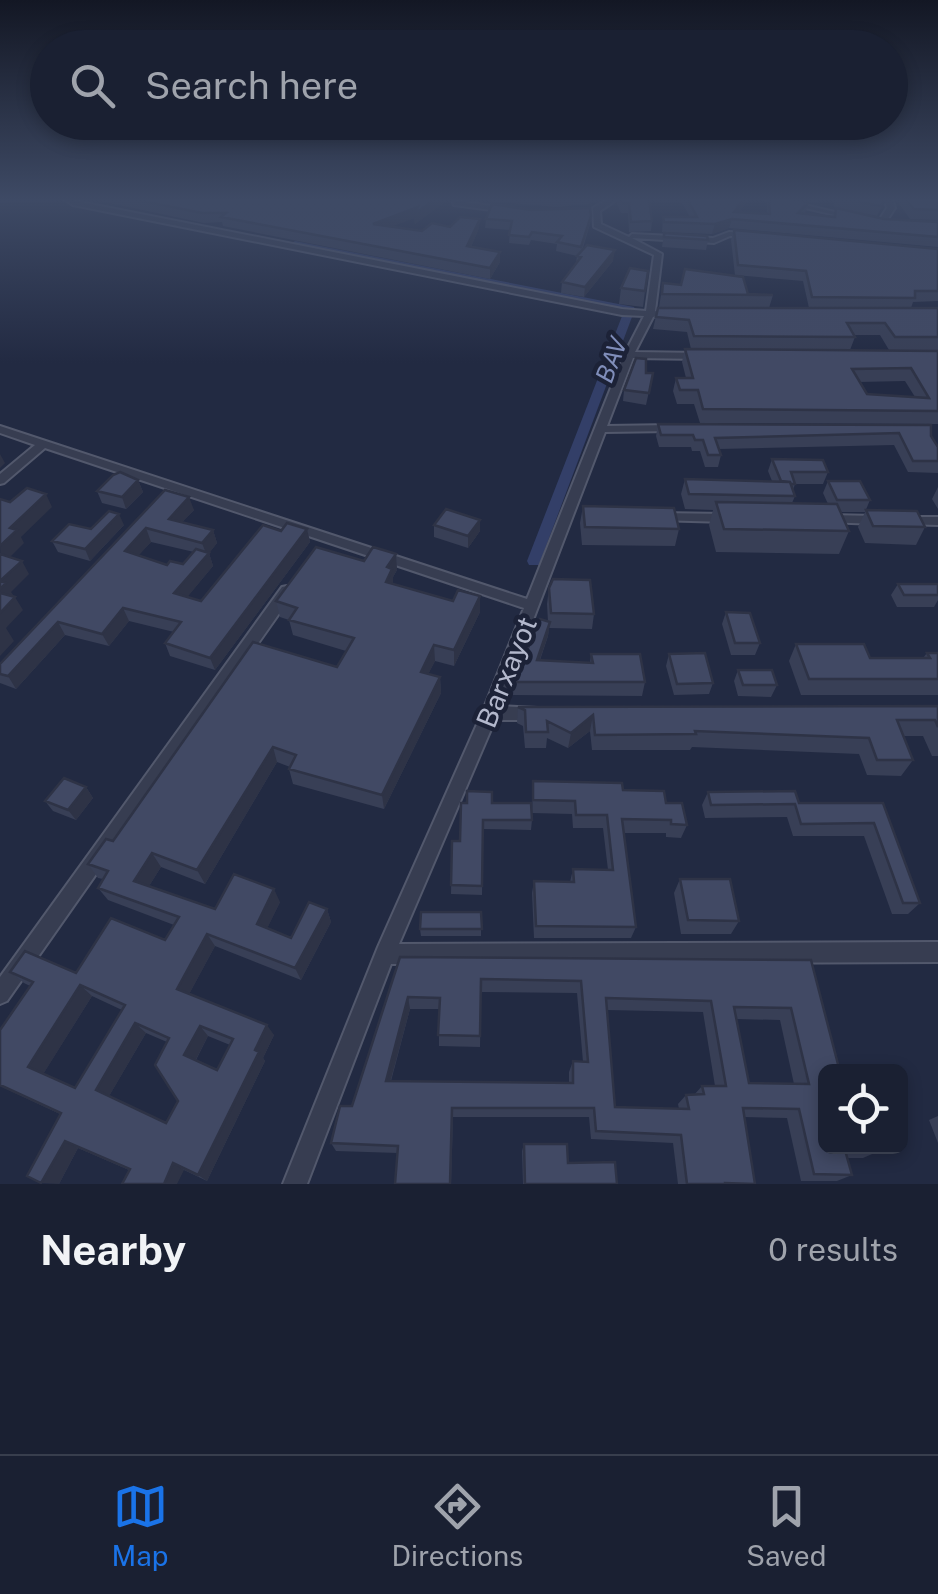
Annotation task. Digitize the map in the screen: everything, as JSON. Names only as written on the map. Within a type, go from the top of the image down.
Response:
[{"type":"street","points":[[336,253],[635,313],[669,314]]},
{"type":"street","name":"Barxayot","points":[[295,1184],[386,954],[490,713],[564,515],[602,429],[629,355],[635,313],[658,253]]},
{"type":"street","points":[[629,355],[718,356]]},
{"type":"street","points":[[602,429],[679,428]]},
{"type":"street","points":[[0,429],[532,606]]},
{"type":"street","points":[[0,480],[42,444]]},
{"type":"street","points":[[158,503],[171,489]]},
{"type":"street","points":[[564,515],[584,516]]},
{"type":"street","points":[[643,516],[741,518]]},
{"type":"street","points":[[820,519],[938,521]]},
{"type":"street","points":[[314,553],[325,537]]},
{"type":"street","points":[[0,994],[302,568]]},
{"type":"street","points":[[490,713],[549,713]]},
{"type":"street","points":[[386,954],[938,952]]},
{"type":"building","points":[[412,253],[499,253],[490,268]]},
{"type":"building","points":[[612,253],[585,287],[562,282],[581,257],[577,256]]},
{"type":"building","points":[[737,253],[938,253],[938,291],[915,291],[915,298],[812,297],[806,271],[738,265]]},
{"type":"building","points":[[630,268],[648,271],[645,291],[621,288]]},
{"type":"building","points":[[685,269],[743,277],[748,294],[773,295],[662,294],[663,283],[681,285]]},
{"type":"building","points":[[658,308],[938,308],[938,337],[895,337],[885,323],[847,323],[855,337],[694,336],[689,320],[656,317]]},
{"type":"building","points":[[685,349],[938,351],[938,411],[703,409],[698,390],[680,390],[676,378],[693,378]],"holes":[[[911,368],[929,398],[867,394],[852,369]]]},
{"type":"building","points":[[636,358],[646,359],[646,373],[653,373],[649,393],[624,390]]},
{"type":"building","points":[[658,424],[931,425],[938,461],[913,461],[899,433],[715,438],[721,455],[708,455],[703,440],[695,440],[693,435],[661,435]]},
{"type":"building","points":[[772,459],[823,460],[828,472],[791,472],[795,484],[791,484],[781,481]]},
{"type":"building","points":[[120,472],[138,480],[122,497],[97,491],[113,475]]},
{"type":"building","points":[[685,479],[790,482],[795,496],[689,494]]},
{"type":"building","points":[[828,481],[860,481],[870,500],[837,500]]},
{"type":"building","points":[[27,488],[46,494],[10,528],[17,530],[0,546],[0,499],[10,502]]},
{"type":"building","points":[[165,490],[189,497],[169,519],[213,530],[202,543],[146,528],[125,551],[167,565],[170,561],[183,564],[196,549],[209,553],[174,593],[201,601],[263,525],[281,531],[287,523],[307,529],[210,658],[165,643],[181,622],[123,608],[102,634],[58,622],[8,676],[0,674],[0,664]]},
{"type":"building","points":[[716,502],[837,504],[849,531],[724,529]]},
{"type":"building","points":[[583,506],[674,508],[679,529],[585,527]]},
{"type":"building","points":[[446,509],[480,520],[468,536],[434,525]]},
{"type":"building","points":[[866,510],[917,511],[925,527],[873,526]]},
{"type":"building","points":[[109,511],[119,514],[85,549],[52,541],[69,524],[91,529]]},
{"type":"building","points":[[316,547],[364,561],[373,547],[390,552],[396,554],[387,567],[392,569],[386,582],[453,601],[458,590],[480,596],[454,650],[434,645],[421,672],[440,677],[382,795],[289,769],[296,755],[273,747],[197,870],[152,853],[134,881],[215,909],[234,874],[274,889],[257,924],[291,938],[309,902],[327,909],[295,968],[207,934],[177,989],[267,1025],[255,1050],[259,1052],[198,1175],[173,1163],[164,1184],[122,1184],[130,1169],[65,1141],[41,1183],[27,1176],[61,1113],[0,1085],[0,1030],[33,982],[10,972],[25,951],[76,973],[111,918],[165,940],[179,917],[98,888],[108,871],[88,864],[106,839],[113,841],[253,642],[337,667],[354,638],[289,620],[297,608],[276,601]],"holes":[[[80,985],[125,1005],[75,1088],[28,1067]],[[135,1023],[169,1038],[155,1065],[178,1101],[166,1123],[96,1090]],[[200,1026],[233,1039],[217,1070],[184,1055]]]},
{"type":"building","points":[[0,554],[22,561],[0,581]]},
{"type":"building","points":[[553,579],[590,580],[594,614],[551,613],[549,588]]},
{"type":"building","points":[[898,584],[938,584],[938,595],[904,595]]},
{"type":"building","points":[[0,593],[15,597],[0,613]]},
{"type":"building","points":[[726,612],[750,613],[760,643],[735,643]]},
{"type":"building","points":[[540,619],[550,622],[537,660],[593,663],[591,654],[640,654],[645,682],[514,682]]},
{"type":"building","points":[[796,644],[864,644],[870,658],[930,658],[927,653],[938,653],[938,679],[809,679]]},
{"type":"building","points":[[705,653],[713,683],[677,684],[669,654]]},
{"type":"building","points":[[738,670],[772,670],[777,685],[743,685]]},
{"type":"building","points":[[938,706],[938,727],[935,720],[897,720],[913,760],[877,760],[869,738],[695,731],[696,734],[595,735],[593,715],[571,733],[547,721],[548,732],[526,732],[525,710],[518,707]]},
{"type":"building","points":[[64,778],[86,787],[68,810],[45,801]]},
{"type":"building","points":[[533,781],[622,783],[623,790],[664,791],[666,803],[682,803],[687,825],[671,824],[671,820],[622,819],[636,927],[536,926],[534,881],[574,882],[573,869],[613,870],[607,815],[576,815],[575,801],[533,800]]},
{"type":"building","points":[[467,791],[492,792],[492,803],[531,803],[532,820],[483,820],[482,886],[451,885],[452,841],[460,841],[461,803],[467,803]]},
{"type":"building","points":[[795,791],[799,803],[883,803],[920,903],[903,903],[874,823],[801,824],[795,804],[711,805],[708,792]]},
{"type":"building","points":[[680,879],[730,879],[739,921],[688,920]]},
{"type":"building","points":[[421,912],[481,912],[482,929],[420,929]]},
{"type":"building","points":[[400,957],[811,960],[838,1064],[818,1064],[818,1154],[846,1154],[852,1175],[814,1174],[799,1109],[743,1108],[755,1184],[687,1184],[681,1135],[596,1131],[594,1108],[452,1108],[450,1184],[395,1184],[398,1146],[331,1143],[340,1106],[352,1106]],"holes":[[[481,979],[581,981],[588,1062],[573,1061],[573,1083],[386,1081],[408,997],[440,998],[438,1035],[480,1036]],[[606,998],[711,1001],[726,1086],[702,1086],[704,1094],[686,1095],[689,1109],[615,1107]],[[734,1007],[791,1008],[809,1084],[749,1083]]]},
{"type":"building","points":[[524,1144],[567,1144],[568,1163],[615,1162],[617,1184],[525,1184]]},
{"type":"waterway","name":"BAV","points":[[343,253],[630,309],[534,561]]}]
